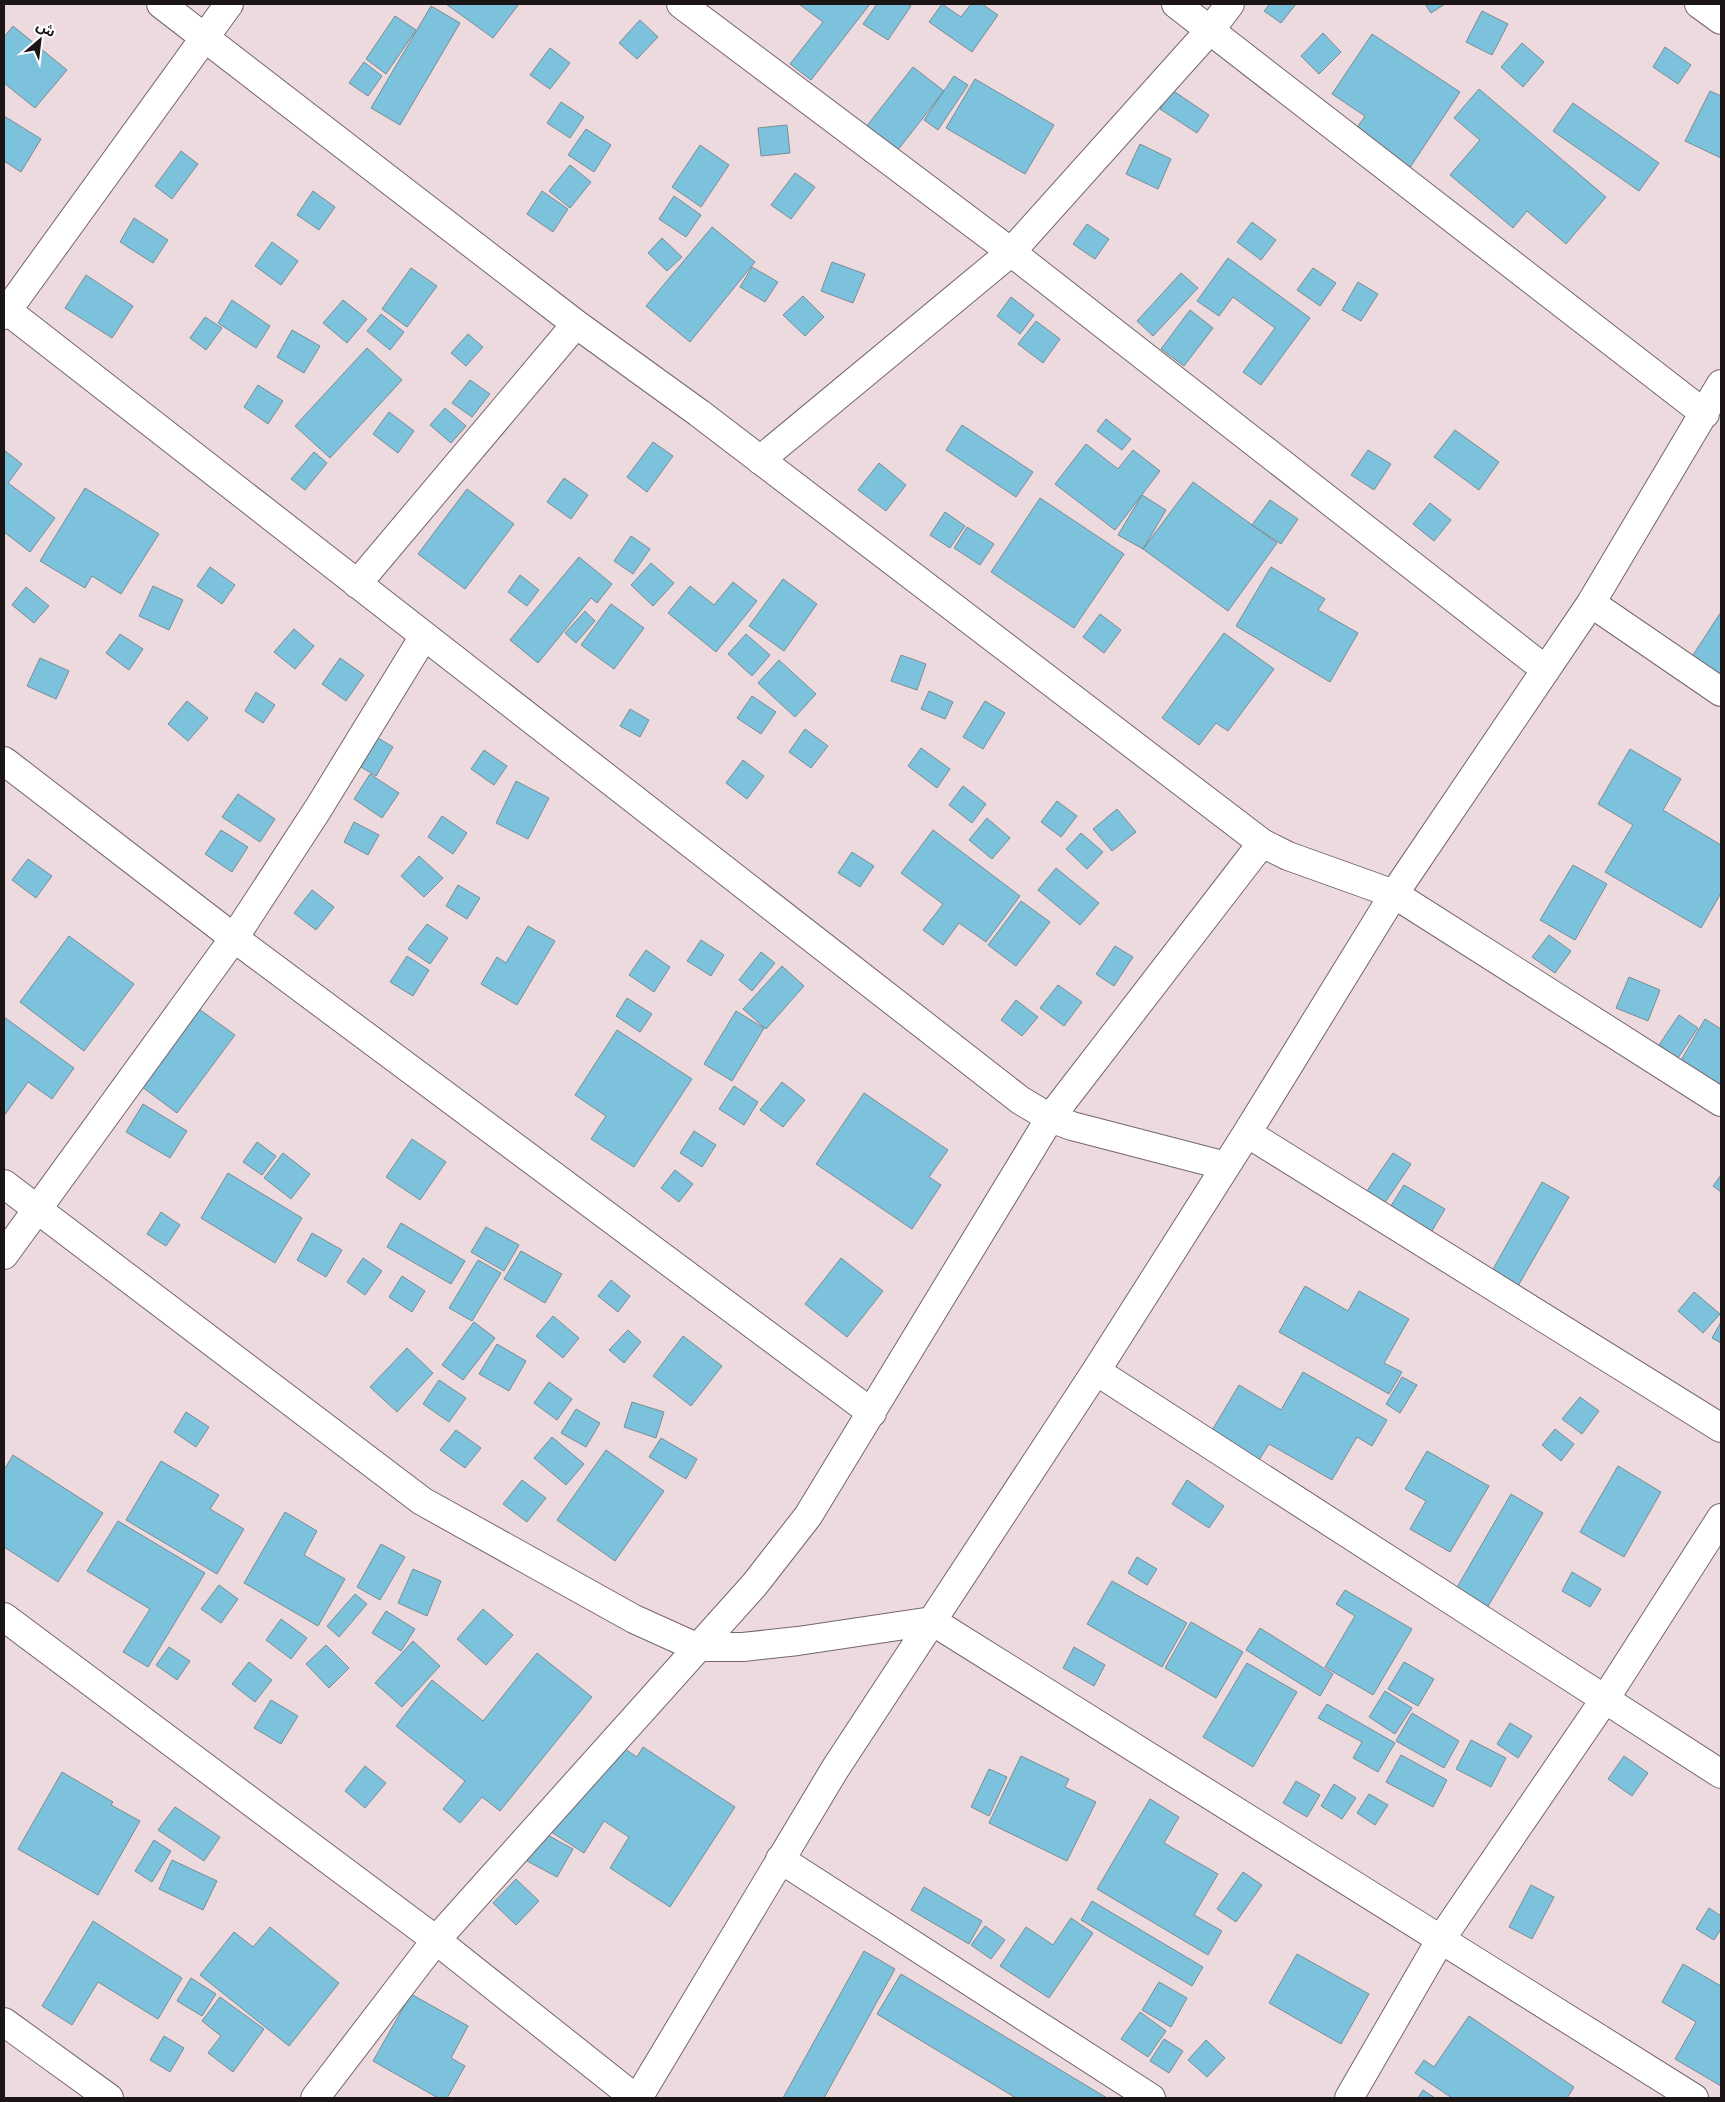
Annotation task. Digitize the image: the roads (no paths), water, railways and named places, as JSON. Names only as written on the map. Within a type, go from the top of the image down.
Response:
[{"type":"street","points":[[161,4],[576,324],[760,460],[1262,843],[1288,856],[1394,894],[1721,1102]]},
{"type":"street","points":[[229,4],[5,311],[1012,1094],[1050,1118],[1072,1126],[1226,1166]]},
{"type":"street","points":[[681,4],[1011,252],[1546,670]]},
{"type":"street","points":[[1176,4],[1211,29],[1705,414]]},
{"type":"street","points":[[760,460],[1011,252],[1211,29],[1230,4]]},
{"type":"street","points":[[1699,4],[1721,20]]},
{"type":"street","points":[[357,584],[576,324]]},
{"type":"street","points":[[4,1617],[436,1940],[636,2098],[835,1768],[1096,1371],[1247,1133],[1394,894],[1591,603],[1705,414],[1721,384]]},
{"type":"street","points":[[1591,603],[1721,692]]},
{"type":"street","points":[[4,1255],[234,938],[318,809],[424,636]]},
{"type":"street","points":[[4,761],[234,938],[872,1414]]},
{"type":"street","points":[[315,2098],[436,1940],[696,1647],[755,1584],[808,1516],[872,1414],[1050,1118],[1262,843]]},
{"type":"street","points":[[1247,1133],[1721,1428]]},
{"type":"street","points":[[4,1184],[37,1211],[422,1501],[634,1620],[696,1647],[743,1647],[789,1642],[932,1621],[1694,2098]]},
{"type":"street","points":[[1096,1371],[1721,1774]]},
{"type":"street","points":[[1349,2098],[1441,1939],[1605,1699],[1721,1518]]},
{"type":"street","points":[[780,1859],[1151,2098]]},
{"type":"street","points":[[4,2022],[109,2098]]}]
